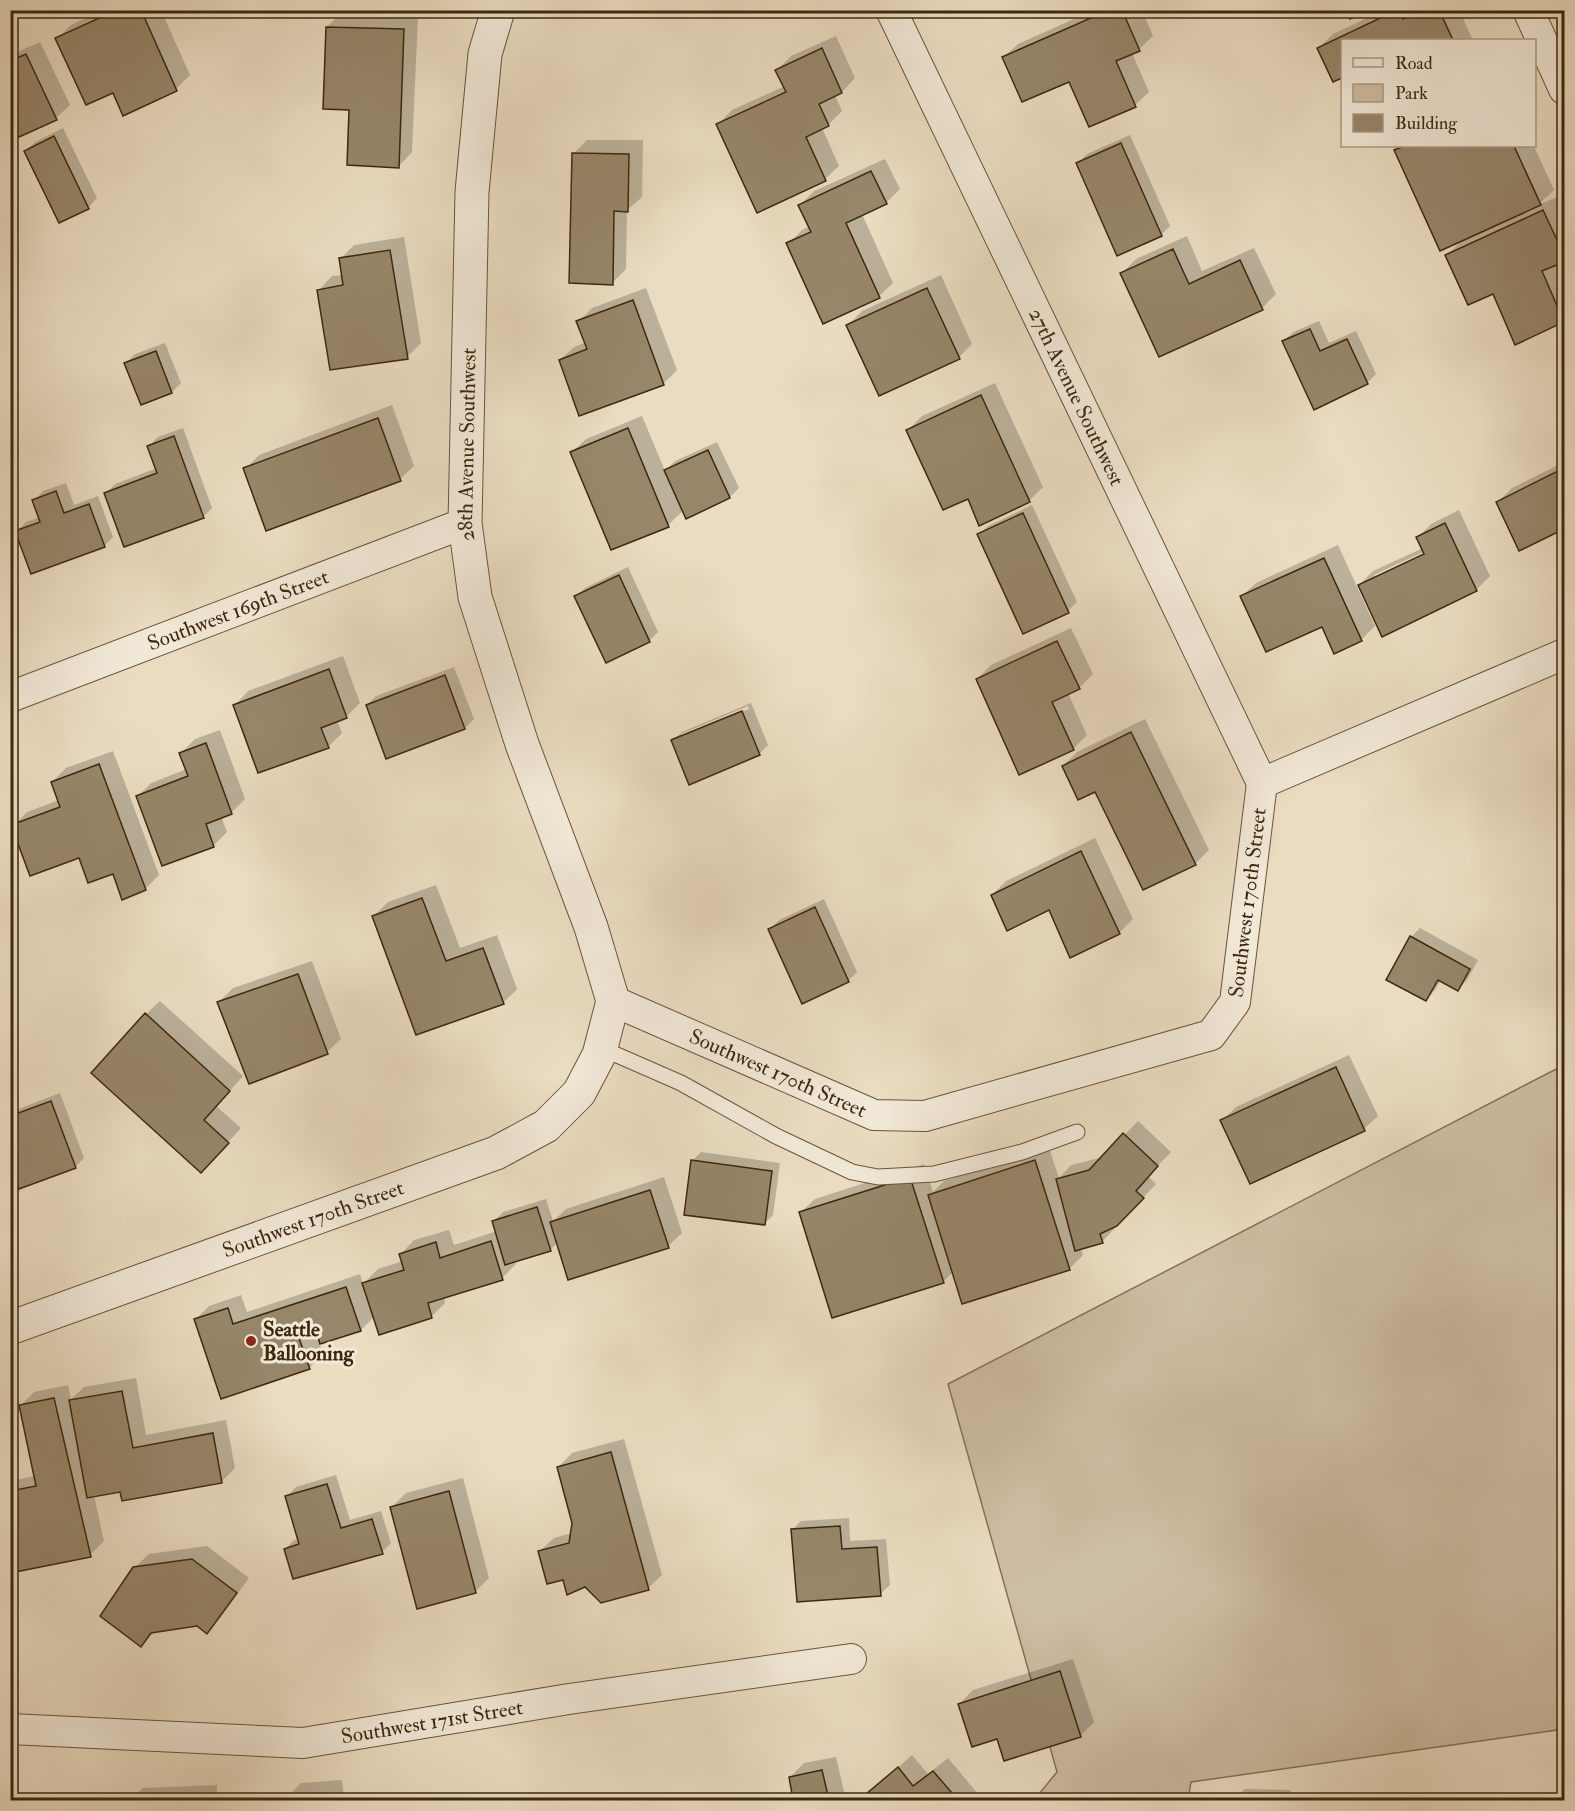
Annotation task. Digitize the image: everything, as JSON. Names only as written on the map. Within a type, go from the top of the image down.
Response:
[{"type":"street","name":"28th Avenue Southwest","points":[[498,10],[485,54],[472,192],[465,523],[475,597],[522,744],[591,927],[613,1001]]},
{"type":"street","name":"27th Avenue Southwest","points":[[891,10],[1262,783]]},
{"type":"street","points":[[1528,10],[1564,89]]},
{"type":"street","name":"Southwest 169th Street","points":[[10,697],[465,523]]},
{"type":"street","name":"Southwest 170th Street","points":[[10,1328],[496,1153],[546,1126],[579,1093],[601,1048],[613,1001],[874,1115],[925,1116],[1211,1035],[1235,1002],[1262,783],[1564,654]]},
{"type":"street","name":"Southwest 171st Street","points":[[10,1730],[303,1743],[569,1699],[851,1659]]},
{"type":"lane","points":[[601,1048],[681,1083],[776,1136],[852,1172],[878,1177],[934,1174],[1022,1152],[1077,1132]]},
{"type":"green space","points":[[1564,1065],[1564,1729],[1191,1782],[1188,1800],[1034,1800],[1057,1772],[948,1384]]},
{"type":"building","points":[[117,10],[141,10],[177,91],[123,116],[113,93],[86,105],[55,38]]},
{"type":"building","points":[[1109,10],[1122,10],[1140,51],[1116,61],[1136,107],[1089,127],[1069,82],[1022,102],[1002,57]]},
{"type":"building","points":[[1346,10],[1369,10],[1350,19]]},
{"type":"building","points":[[1397,10],[1403,19],[1421,10],[1439,10],[1453,39],[1341,39],[1341,78],[1333,82],[1317,48]]},
{"type":"building","points":[[326,27],[404,29],[399,168],[347,165],[349,110],[323,109]]},
{"type":"building","points":[[822,48],[842,93],[819,104],[829,126],[806,137],[826,181],[757,213],[716,124],[786,92],[775,70]]},
{"type":"building","points":[[26,54],[57,120],[10,141],[10,61]]},
{"type":"building","points":[[54,136],[89,209],[59,223],[24,151]]},
{"type":"building","points":[[1121,143],[1162,236],[1117,256],[1076,163]]},
{"type":"building","points":[[1402,147],[1514,147],[1541,205],[1440,251],[1394,150]]},
{"type":"building","points":[[572,153],[629,154],[628,212],[614,211],[613,285],[569,283]]},
{"type":"building","points":[[871,171],[887,204],[846,223],[880,298],[823,324],[786,243],[811,232],[798,205]]},
{"type":"building","points":[[1543,210],[1564,255],[1564,262],[1542,271],[1564,322],[1515,345],[1493,294],[1468,305],[1445,255]]},
{"type":"building","points":[[1173,249],[1189,284],[1240,260],[1263,310],[1159,357],[1120,273]]},
{"type":"building","points":[[390,250],[408,359],[330,370],[317,290],[343,285],[339,258]]},
{"type":"building","points":[[927,288],[960,359],[879,396],[846,325]]},
{"type":"building","points":[[633,300],[664,385],[579,416],[559,360],[587,349],[576,321]]},
{"type":"building","points":[[1310,329],[1320,351],[1347,339],[1368,384],[1314,410],[1282,341]]},
{"type":"building","points":[[156,351],[172,393],[141,405],[124,363]]},
{"type":"building","points":[[981,395],[1030,502],[979,526],[968,499],[943,510],[906,430]]},
{"type":"building","points":[[378,418],[401,481],[266,531],[243,468]]},
{"type":"building","points":[[628,428],[669,527],[611,550],[570,452]]},
{"type":"building","points":[[174,436],[204,518],[124,547],[104,493],[157,473],[147,446]]},
{"type":"building","points":[[708,450],[730,498],[686,519],[664,470]]},
{"type":"building","points":[[1564,468],[1564,529],[1519,551],[1496,502]]},
{"type":"building","points":[[56,491],[64,513],[89,504],[105,547],[31,574],[15,531],[40,522],[32,500]]},
{"type":"building","points":[[1023,513],[1069,613],[1023,634],[977,534]]},
{"type":"building","points":[[1445,523],[1477,591],[1382,637],[1358,585],[1424,554],[1416,537]]},
{"type":"building","points":[[1324,558],[1362,641],[1334,654],[1322,627],[1266,652],[1240,596]]},
{"type":"building","points":[[619,575],[650,642],[606,663],[574,596]]},
{"type":"building","points":[[1057,641],[1080,689],[1052,702],[1074,750],[1019,775],[976,679]]},
{"type":"building","points":[[329,669],[347,718],[321,728],[329,748],[258,773],[233,705]]},
{"type":"building","points":[[445,675],[465,729],[386,759],[366,705]]},
{"type":"building","points":[[742,711],[760,755],[689,785],[671,740]]},
{"type":"building","points":[[1131,732],[1196,865],[1143,890],[1095,792],[1078,800],[1062,766]]},
{"type":"building","points":[[206,743],[232,814],[206,824],[214,847],[162,866],[136,796],[188,776],[179,753]]},
{"type":"building","points":[[99,764],[146,890],[122,900],[113,874],[88,883],[79,858],[30,876],[11,825],[60,807],[51,782]]},
{"type":"building","points":[[1081,851],[1120,934],[1070,958],[1049,910],[1007,931],[991,895]]},
{"type":"building","points":[[422,898],[446,961],[483,948],[504,1004],[416,1035],[372,916]]},
{"type":"building","points":[[815,907],[849,982],[802,1004],[768,929]]},
{"type":"building","points":[[1410,936],[1470,969],[1458,991],[1438,980],[1426,1001],[1386,980]]},
{"type":"building","points":[[298,974],[328,1054],[249,1084],[217,1002]]},
{"type":"building","points":[[145,1013],[230,1091],[204,1120],[229,1143],[201,1173],[91,1073]]},
{"type":"building","points":[[1336,1067],[1365,1131],[1250,1184],[1220,1120]]},
{"type":"building","points":[[51,1101],[76,1168],[19,1189],[10,1166],[10,1116]]},
{"type":"building","points":[[1123,1133],[1158,1166],[1136,1191],[1144,1198],[1117,1226],[1100,1234],[1103,1243],[1075,1251],[1056,1179],[1089,1170]]},
{"type":"building","points":[[691,1160],[772,1171],[765,1225],[684,1215]]},
{"type":"building","points":[[1035,1160],[1070,1270],[962,1304],[928,1195]]},
{"type":"building","points":[[910,1177],[944,1283],[832,1318],[799,1212]]},
{"type":"building","points":[[650,1190],[669,1248],[568,1280],[550,1222]]},
{"type":"building","points":[[537,1207],[551,1251],[505,1265],[492,1221]]},
{"type":"building","points":[[491,1241],[503,1280],[428,1303],[432,1318],[379,1335],[362,1283],[404,1270],[399,1254],[436,1242],[440,1258]]},
{"type":"building","name":"Seattle Ballooning","points":[[346,1287],[361,1331],[320,1344],[317,1333],[299,1338],[310,1369],[221,1399],[194,1319],[228,1308],[233,1324]]},
{"type":"building","points":[[122,1391],[133,1448],[213,1433],[222,1483],[122,1501],[120,1492],[87,1498],[69,1400]]},
{"type":"building","points":[[54,1398],[91,1557],[10,1573],[10,1491],[36,1486],[19,1405]]},
{"type":"building","points":[[611,1452],[649,1590],[601,1603],[585,1587],[567,1595],[563,1580],[547,1584],[538,1551],[569,1543],[572,1523],[557,1467]]},
{"type":"building","points":[[327,1484],[341,1528],[372,1519],[383,1554],[293,1579],[284,1549],[299,1544],[285,1496]]},
{"type":"building","points":[[449,1491],[476,1593],[417,1609],[390,1507]]},
{"type":"building","points":[[840,1526],[842,1549],[877,1547],[881,1596],[797,1602],[791,1529]]},
{"type":"building","points":[[192,1559],[237,1593],[207,1634],[197,1626],[151,1633],[141,1647],[100,1616],[133,1567]]},
{"type":"building","points":[[1060,1671],[1081,1737],[1004,1761],[997,1739],[972,1747],[958,1704]]},
{"type":"building","points":[[898,1767],[913,1786],[933,1771],[958,1800],[859,1800]]},
{"type":"building","points":[[822,1770],[829,1800],[793,1800],[789,1777]]},
{"type":"building","points":[[329,1794],[329,1800],[286,1800],[286,1796]]},
{"type":"building","points":[[1235,1797],[1283,1798],[1283,1800],[1235,1800]]},
{"type":"building","points":[[204,1799],[204,1800],[149,1800]]},
{"type":"place","name":"Seattle Ballooning","points":[[251,1341]]}]
